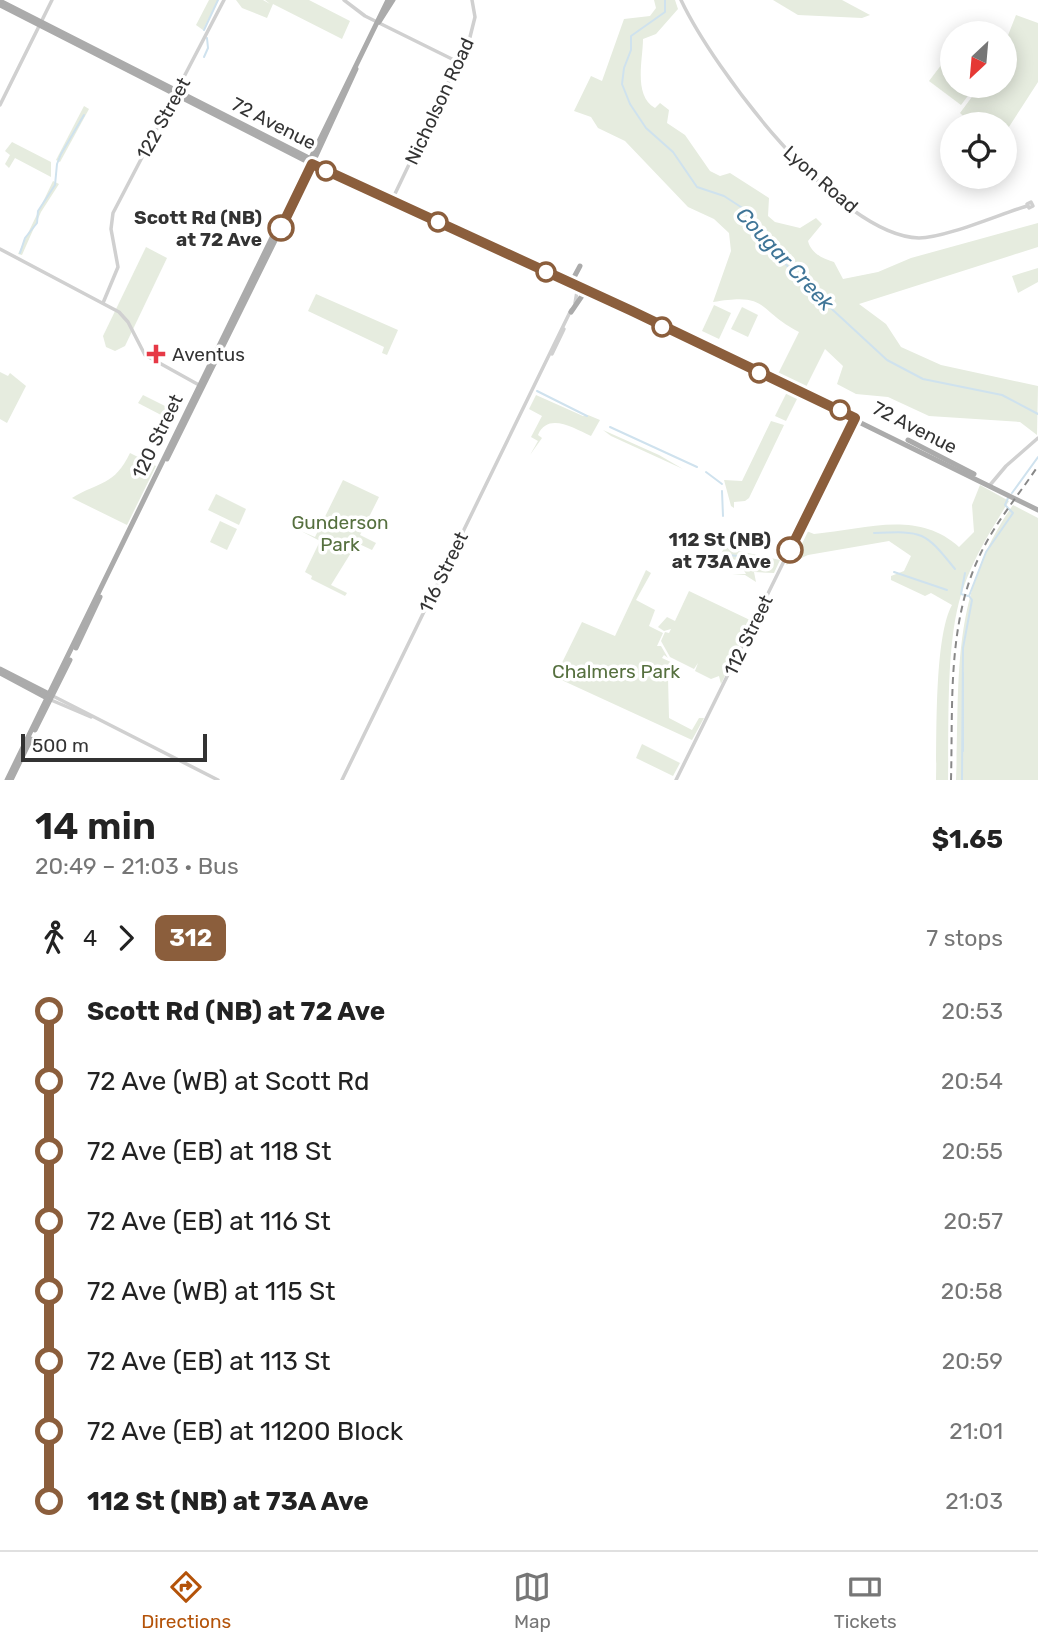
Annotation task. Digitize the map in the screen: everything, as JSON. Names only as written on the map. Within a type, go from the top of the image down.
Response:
[{"type":"main road","name":"120 Street","points":[[10,779],[390,0]]},
{"type":"main road","name":"72 Avenue","points":[[0,3],[342,179],[393,199]]},
{"type":"main road","name":"72 Avenue","points":[[311,161],[855,416],[1038,510]]},
{"type":"main road","name":"120 Street","points":[[15,769],[17,759],[99,601],[110,569],[198,385],[236,315],[234,311],[311,161]]},
{"type":"main road","points":[[342,179],[361,183]]},
{"type":"main road","points":[[575,284],[580,266]]},
{"type":"main road","points":[[571,312],[586,289]]},
{"type":"main road","points":[[127,542],[130,530]]},
{"type":"main road","points":[[0,671],[50,697]]},
{"type":"street","points":[[0,105],[52,0]]},
{"type":"street","name":"122 Street","points":[[103,303],[118,267],[113,239],[113,214],[157,126],[168,114],[225,0]]},
{"type":"street","points":[[344,0],[379,23],[458,62]]},
{"type":"street","name":"Nicholson Road","points":[[393,199],[474,26],[472,0]]},
{"type":"street","name":"Lyon Road","points":[[681,0],[701,38],[788,155],[868,220],[921,238],[1027,206],[1028,202],[1035,203]]},
{"type":"street","points":[[0,249],[103,303],[126,319],[145,355],[198,385]]},
{"type":"street","name":"116 Street","points":[[342,780],[571,312],[575,284]]},
{"type":"street","name":"112 Street","points":[[676,780],[855,416]]},
{"type":"street","points":[[990,485],[1006,466],[1038,438]]},
{"type":"street","points":[[50,697],[218,780]]},
{"type":"green space","points":[[209,0],[218,0],[203,30],[196,25]]},
{"type":"green space","points":[[236,0],[263,0],[270,4],[265,0],[309,0],[350,21],[342,39],[273,4],[267,18],[242,8]]},
{"type":"green space","points":[[654,0],[675,0],[678,9],[656,34],[643,39],[641,76],[648,102],[655,108],[660,103],[669,110],[667,123],[685,135],[710,171],[720,176],[730,173],[769,198],[768,216],[775,222],[800,228],[816,218],[822,224],[808,241],[818,255],[834,262],[843,279],[878,272],[911,258],[1038,223],[1038,247],[859,304],[886,324],[901,347],[941,365],[1038,386],[1037,435],[1020,422],[929,416],[888,397],[856,394],[837,384],[843,366],[825,349],[805,389],[777,376],[799,332],[754,301],[744,299],[713,302],[731,251],[729,233],[714,219],[688,207],[625,141],[598,128],[591,117],[574,111],[591,76],[602,81],[624,19],[650,16],[656,8]]},
{"type":"green space","points":[[773,0],[842,0],[870,15],[862,18],[798,15]]},
{"type":"green space","points":[[1016,15],[1038,23],[1038,82],[1017,114],[1017,112],[961,112],[971,98],[1017,98],[1017,21],[1014,21]]},
{"type":"green space","points":[[940,67],[940,89],[929,81]]},
{"type":"green space","points":[[952,98],[966,98],[961,105]]},
{"type":"green space","points":[[84,106],[89,109],[60,162],[56,160]]},
{"type":"green space","points":[[12,142],[51,162],[51,177],[15,158],[9,168],[5,164],[10,155],[5,151]]},
{"type":"green space","points":[[53,181],[59,184],[41,212],[22,255],[18,254]]},
{"type":"green space","points":[[146,247],[167,258],[125,346],[115,351],[106,347],[103,336]]},
{"type":"green space","points":[[1038,268],[1038,282],[1018,293],[1012,276]]},
{"type":"green space","points":[[316,294],[398,330],[387,355],[382,353],[384,347],[308,311]]},
{"type":"green space","points":[[714,305],[731,313],[719,339],[702,331]]},
{"type":"green space","points":[[742,307],[758,315],[748,337],[731,329]]},
{"type":"green space","points":[[0,372],[8,376],[10,373],[26,386],[7,423],[0,419]]},
{"type":"green space","points":[[788,390],[799,395],[786,421],[775,416]]},
{"type":"green space","points":[[143,395],[167,407],[163,416],[138,403]]},
{"type":"green space","points":[[536,395],[583,416],[588,415],[600,420],[591,436],[562,424],[548,424],[542,428],[538,435],[542,438],[530,455],[538,441],[531,437],[542,416],[529,409]]},
{"type":"green space","points":[[771,421],[784,425],[749,498],[734,502],[734,508],[731,506],[724,480],[742,481]]},
{"type":"green space","points":[[603,430],[659,455],[683,469],[611,436]]},
{"type":"green space","points":[[130,453],[156,466],[127,525],[72,498],[112,477]]},
{"type":"green space","name":"Gunderson Park","points":[[343,480],[379,497],[360,535],[376,543],[372,550],[357,543],[331,585],[347,593],[345,596],[311,579],[312,576],[305,572],[320,541],[301,531],[315,537]]},
{"type":"green space","points":[[980,485],[1009,501],[974,562],[959,602],[950,666],[948,780],[936,780],[939,664],[946,620],[952,605],[931,593],[925,596],[891,580],[891,576],[904,571],[911,556],[889,541],[808,555],[786,565],[804,530],[814,534],[870,526],[908,525],[943,535],[959,547],[974,532],[972,505]]},
{"type":"green space","points":[[216,494],[246,509],[239,525],[208,510]]},
{"type":"green space","points":[[1013,505],[1038,518],[1038,780],[956,780],[959,671],[968,604],[978,571],[993,538]]},
{"type":"green space","points":[[220,521],[237,529],[227,550],[210,542]]},
{"type":"green space","points":[[725,546],[780,560],[774,573],[754,572],[756,582],[745,575],[732,574],[746,574],[739,561],[725,557],[718,560]]},
{"type":"green space","name":"Chalmers Park","points":[[646,570],[651,573],[636,600],[655,610],[649,626],[663,633],[657,646],[661,646],[668,658],[664,655],[662,658],[675,664],[668,677],[669,718],[692,730],[699,718],[704,718],[692,740],[555,677],[582,622],[615,636]]},
{"type":"green space","points":[[689,591],[752,621],[721,684],[719,676],[711,679],[695,671],[698,663],[694,669],[670,657],[661,641],[665,632],[669,633],[671,629],[664,631],[658,627],[667,617],[675,621]]},
{"type":"green space","points":[[642,744],[680,763],[673,776],[636,758]]},
{"type":"waterway","name":"Cougar Creek","points":[[204,30],[218,0]]},
{"type":"waterway","name":"Cougar Creek","points":[[665,0],[665,12],[631,36],[631,50],[624,68],[622,84],[630,104],[646,128],[673,152],[697,187],[724,196],[744,209],[755,228],[795,275],[887,360],[923,379],[1002,395],[1038,414]]},
{"type":"waterway","name":"Cougar Creek","points":[[204,57],[208,48],[207,38]]},
{"type":"waterway","points":[[20,253],[25,238],[37,223],[38,211],[55,185],[61,154],[84,115]]},
{"type":"waterway","points":[[537,391],[587,416]]},
{"type":"waterway","points":[[610,427],[697,467]]},
{"type":"waterway","name":"Cougar Creek","points":[[1012,493],[1038,457]]},
{"type":"waterway","points":[[706,472],[722,484]]},
{"type":"waterway","points":[[722,491],[723,516]]},
{"type":"waterway","name":"Cougar Creek","points":[[962,780],[963,648],[972,600],[969,596],[986,552],[1013,513],[1005,505],[1008,498]]},
{"type":"waterway","points":[[874,533],[903,532],[922,536],[929,540],[955,569]]},
{"type":"waterway","points":[[707,553],[769,559]]},
{"type":"waterway","points":[[894,572],[947,590]]},
{"type":"waterway","points":[[965,573],[961,594],[968,596]]},
{"type":"waterway","name":"Cougar Creek","points":[[963,673],[963,751]]},
{"type":"railway","points":[[951,780],[952,695],[961,610],[979,557],[992,533],[1038,466]]},
{"type":"bus line","name":"312","points":[[281,228],[312,164],[632,311],[855,418],[790,550]]},
{"type":"place","name":"Scott Rd (NB) at 72 Ave","points":[[281,228]]},
{"type":"place","name":"Aventus","points":[[156,354]]},
{"type":"place","name":"112 St (NB) at 73A Ave","points":[[790,550]]}]
